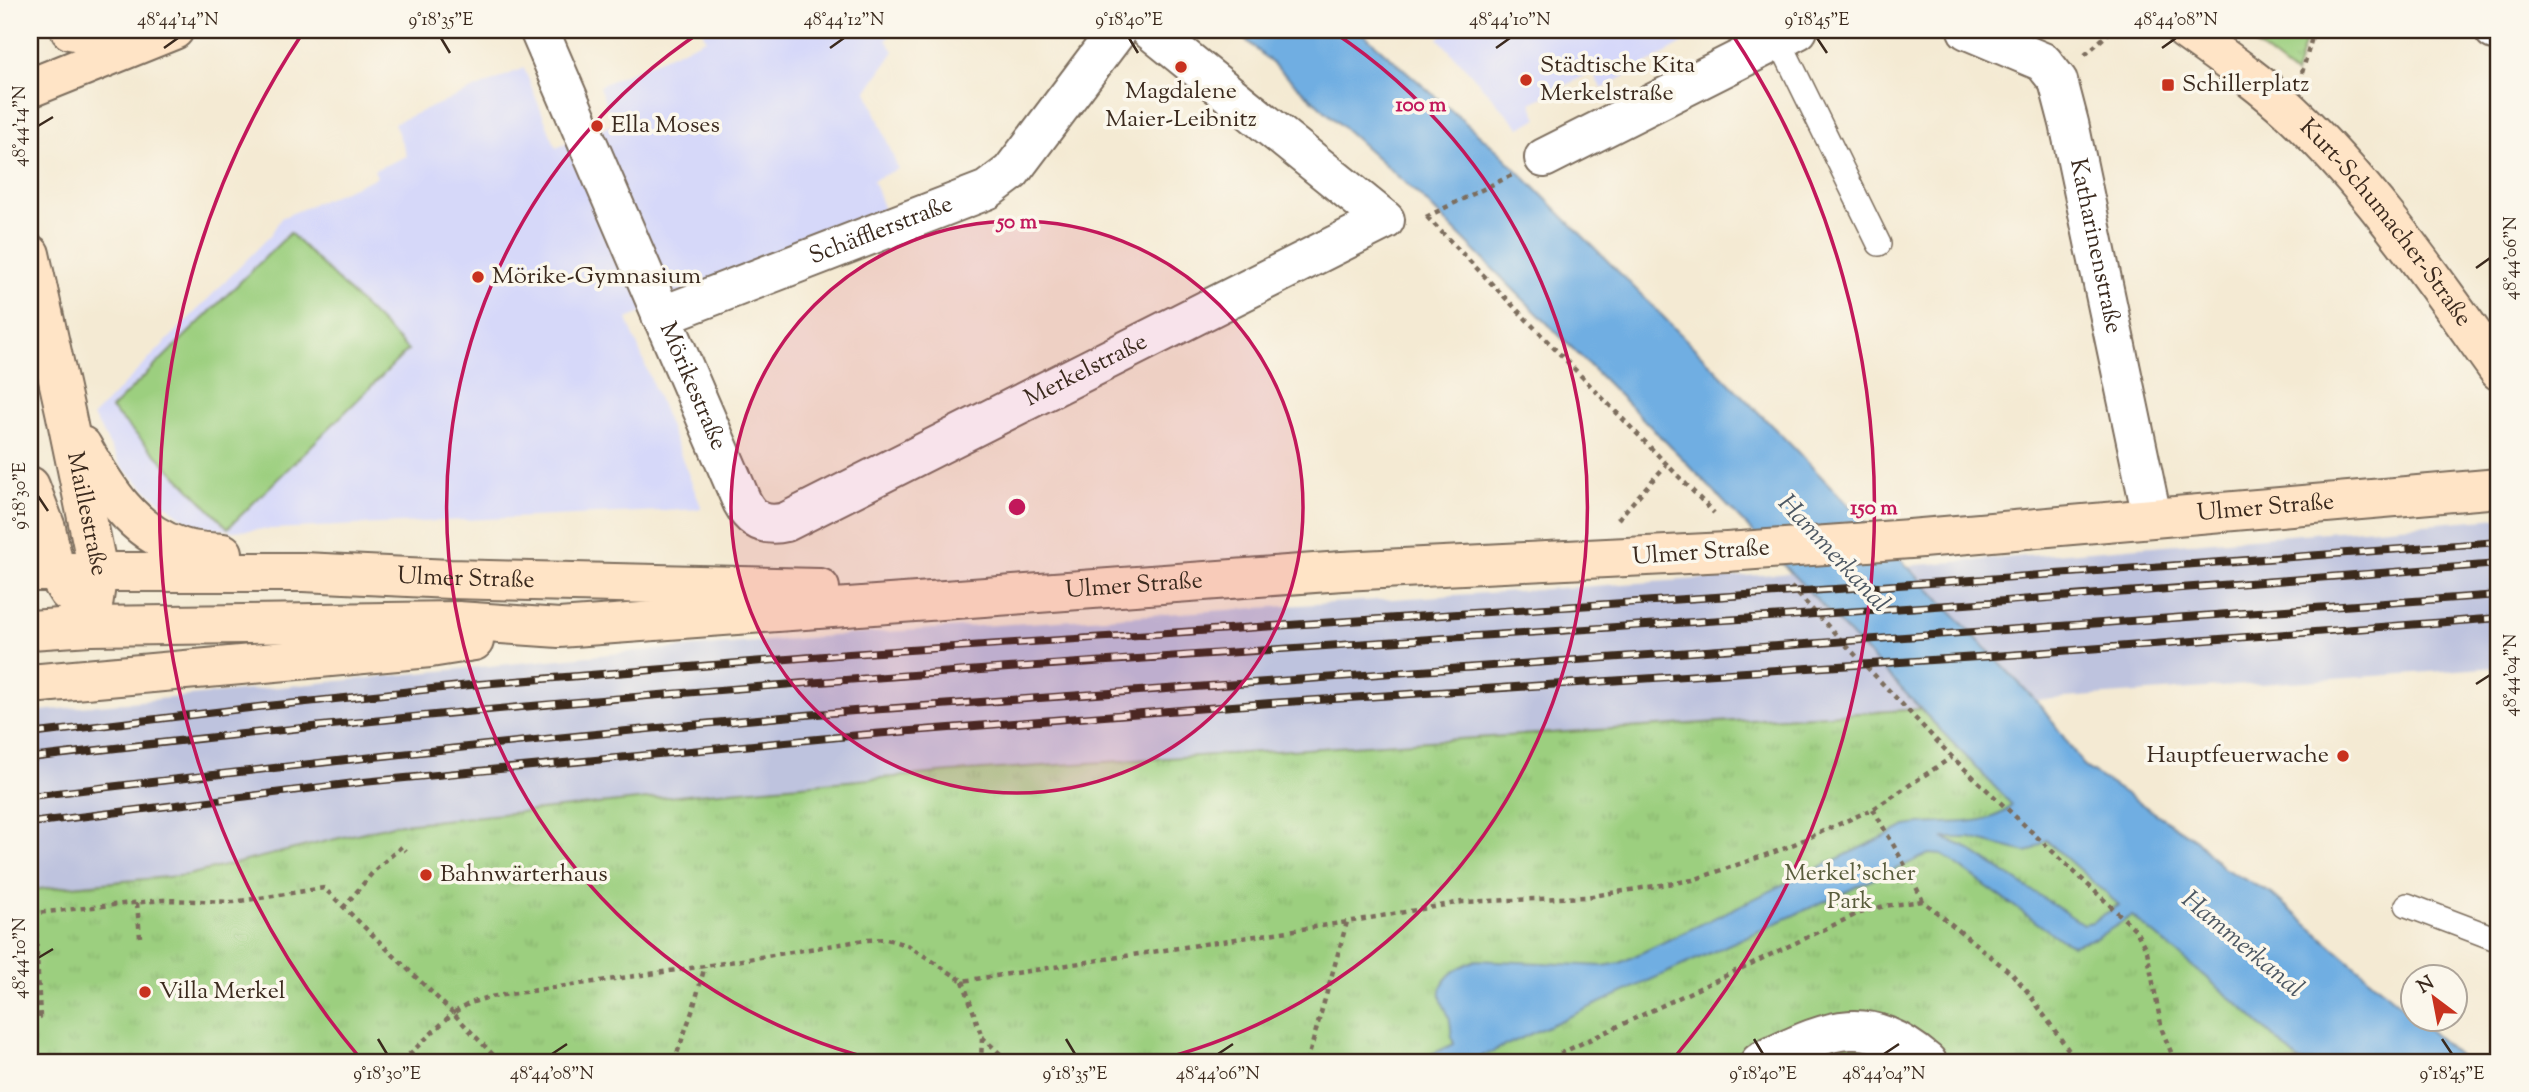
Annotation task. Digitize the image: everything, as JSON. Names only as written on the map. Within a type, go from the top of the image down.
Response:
[{"type":"main road","points":[[69,30],[112,38],[166,33]]},
{"type":"main road","name":"Kurt-Schumacher-Straße","points":[[2185,30],[2291,112],[2328,150],[2396,230],[2499,372]]},
{"type":"main road","points":[[30,88],[166,33]]},
{"type":"main road","name":"Maillestraße","points":[[30,254],[98,571],[90,626]]},
{"type":"main road","points":[[65,411],[101,478],[120,506],[144,529],[180,548],[272,559],[303,572]]},
{"type":"main road","name":"Maillestraße","points":[[30,486],[46,528],[42,572],[90,626]]},
{"type":"main road","name":"Ulmer Straße","points":[[30,630],[90,626],[458,621],[559,628],[1342,571],[1727,552],[1910,539],[2492,488]]},
{"type":"main road","name":"Ulmer Straße","points":[[42,572],[303,572],[450,579],[827,588],[901,603]]},
{"type":"main road","points":[[30,684],[430,648],[559,628]]},
{"type":"street","name":"Mörikestraße","points":[[539,30],[747,511],[754,519],[764,524],[786,522]]},
{"type":"street","name":"Schäfflerstraße","points":[[661,316],[988,190],[1011,172],[1118,30]]},
{"type":"street","name":"Merkelstraße","points":[[786,522],[1385,220],[1150,30]]},
{"type":"street","name":"Katharinenstraße","points":[[1967,30],[2043,62],[2058,81],[2152,517]]},
{"type":"street","points":[[1544,159],[1789,35]]},
{"type":"street","points":[[1760,1062],[1799,1044],[1847,1029],[1869,1030],[1887,1035],[1927,1062]]},
{"type":"lane","points":[[1789,35],[1879,244]]},
{"type":"lane","points":[[2407,905],[2499,940]]},
{"type":"path","points":[[1544,159],[1427,217],[1706,507]]},
{"type":"path","points":[[1618,517],[1666,466]]},
{"type":"path","points":[[1790,587],[1952,757],[2135,929],[2147,951],[2162,1030],[2175,1062]]},
{"type":"path","points":[[963,981],[1462,902],[1586,897],[1693,880],[1783,849],[1873,809],[1952,757]]},
{"type":"path","points":[[1873,809],[1923,901],[2012,974],[2077,1062]]},
{"type":"path","points":[[343,908],[374,871],[402,846],[406,851]]},
{"type":"path","points":[[30,1018],[40,1017],[35,913],[163,900],[234,902],[324,888],[500,1062]]},
{"type":"path","points":[[1542,1062],[1857,914],[1884,906],[1923,901]]},
{"type":"path","points":[[137,903],[140,937]]},
{"type":"path","points":[[1307,1062],[1348,922]]},
{"type":"path","points":[[401,1062],[453,1013],[470,1003],[489,998],[865,940],[887,939],[909,946],[963,981],[982,1037],[981,1062]]},
{"type":"path","points":[[674,1062],[694,1009],[705,966]]},
{"type":"path","points":[[982,1037],[1009,1062]]},
{"type":"shaded area","name":"Mörike-Gymnasium","points":[[702,30],[894,30],[886,40],[894,51],[867,91],[898,169],[873,180],[885,213],[627,319],[702,509],[232,531],[192,524],[151,494],[122,467],[93,416],[270,236],[281,218],[377,177],[374,170],[407,156],[394,123],[524,68],[556,148],[613,124],[599,86],[706,39]]},
{"type":"shaded area","name":"Städtische Kita Merkelstraße","points":[[1449,30],[1707,30],[1602,89],[1592,72],[1531,103],[1538,118],[1520,128],[1438,38]]},
{"type":"shaded area","points":[[2499,518],[2499,667],[1676,726],[952,772],[697,794],[393,825],[188,875],[30,890],[30,712],[630,652],[857,634],[1916,565]]},
{"type":"green space","points":[[2237,30],[2308,30],[2295,75]]},
{"type":"green space","points":[[290,233],[408,350],[228,528],[111,409]]},
{"type":"green space","name":"Merkel'scher Park","points":[[1920,709],[2046,840],[2120,904],[2113,908],[2124,919],[2132,915],[2245,1010],[2300,1062],[30,1062],[30,890],[188,875],[393,825],[697,794],[952,772]]},
{"type":"water","name":"Hammerkanal","points":[[1235,30],[1359,30],[1499,152],[1790,444],[2042,707],[2085,767],[2196,840],[2223,868],[2272,894],[2400,1005],[2400,1032],[2431,1032],[2466,1062],[2300,1062],[2245,1010],[2132,916],[2096,938],[2072,945],[2061,940],[1950,860],[1942,855],[1929,854],[1469,1062],[1414,1062],[1454,1044],[1441,990],[1451,973],[1470,962],[1476,960],[1603,966],[1620,963],[1906,826],[1977,821],[2002,813],[2012,805],[1683,459],[1423,199]],"holes":[[[1943,838],[1970,838],[2026,852],[2046,840],[2119,905],[2092,922],[2083,924],[1965,847]]]},
{"type":"railway","points":[[30,734],[480,684],[849,654],[1958,581],[2499,542]]},
{"type":"railway","points":[[30,758],[271,731],[755,687],[2499,564]]},
{"type":"railway","points":[[30,796],[442,750],[854,711],[2499,595]]},
{"type":"railway","points":[[30,823],[363,782],[860,735],[1271,703],[2008,655],[2499,618]]},
{"type":"place","name":"Magdalene Maier-Leibnitz","points":[[1181,67]]},
{"type":"place","name":"Städtische Kita Merkelstraße","points":[[1526,80]]},
{"type":"place","name":"Schillerplatz","points":[[2168,85]]},
{"type":"place","name":"Ella Moses","points":[[597,126]]},
{"type":"place","name":"Mörike-Gymnasium","points":[[478,277]]},
{"type":"place","name":"Hauptfeuerwache","points":[[2343,756]]},
{"type":"place","name":"Bahnwärterhaus","points":[[426,875]]},
{"type":"place","name":"Villa Merkel","points":[[145,992]]}]
